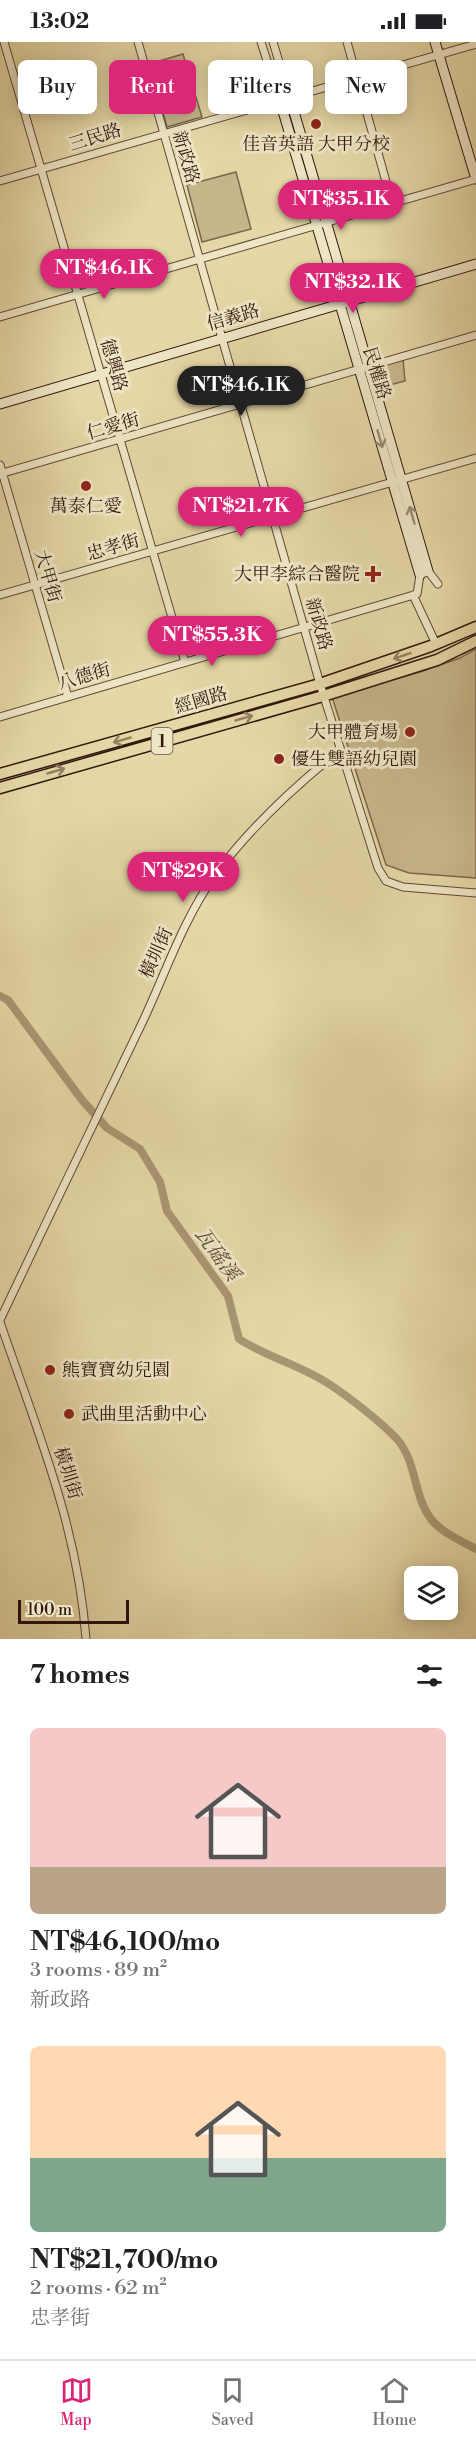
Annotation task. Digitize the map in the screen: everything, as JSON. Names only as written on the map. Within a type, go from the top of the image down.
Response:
[{"type":"main road","name":"經國路","points":[[0,774],[320,684],[436,644],[476,627]]},
{"type":"main road","name":"經國路","points":[[0,788],[323,696],[437,660],[476,641]]},
{"type":"street","name":"德興路","points":[[4,42],[185,662]]},
{"type":"street","name":"新政路","points":[[138,42],[272,517],[306,627],[323,696],[378,868],[386,881],[403,886],[476,893]]},
{"type":"street","name":"民權路","points":[[261,42],[267,60]]},
{"type":"street","name":"民權路","points":[[273,42],[278,60]]},
{"type":"street","points":[[346,42],[351,60]]},
{"type":"street","points":[[0,317],[476,179],[435,42]]},
{"type":"street","name":"三民路","points":[[407,64],[476,44]]},
{"type":"street","name":"三民路","points":[[0,181],[233,114]]},
{"type":"street","name":"民權路","points":[[284,114],[321,224],[424,573]]},
{"type":"street","name":"民權路","points":[[294,114],[321,224]]},
{"type":"street","points":[[367,114],[392,203]]},
{"type":"street","name":"信義路","points":[[0,404],[476,264]]},
{"type":"street","name":"仁愛街","points":[[1,474],[476,335]]},
{"type":"street","name":"忠孝街","points":[[0,595],[476,459]]},
{"type":"street","name":"大甲街","points":[[0,465],[68,697]]},
{"type":"street","points":[[436,644],[415,594],[424,573],[438,584]]},
{"type":"street","name":"八德街","points":[[0,717],[415,594]]},
{"type":"street","name":"橫圳街","points":[[86,1639],[83,1595],[76,1556],[53,1469],[0,1321],[95,1124],[100,1108],[147,1012],[188,919],[215,876],[242,843],[313,772],[340,750]]},
{"type":"shaded area","points":[[183,54],[185,60],[163,60]]},
{"type":"shaded area","points":[[196,97],[202,117],[167,127],[163,114],[196,114]]},
{"type":"shaded area","points":[[236,172],[251,229],[202,242],[187,185]]},
{"type":"shaded area","points":[[403,359],[405,381],[378,388],[373,367]]},
{"type":"shaded area","name":"大甲體育場","points":[[476,649],[476,878],[409,873],[386,865],[332,697],[420,672],[460,658]]},
{"type":"waterway","name":"瓦磘溪","points":[[0,996],[8,1000],[82,1100],[107,1128],[140,1149],[160,1182],[167,1211],[228,1296],[239,1339],[329,1384],[382,1425],[403,1448],[412,1468],[421,1500],[431,1519],[446,1532],[476,1549]]},
{"type":"place","name":"佳音英語 大甲分校","points":[[316,124]]},
{"type":"place","name":"萬泰仁愛","points":[[86,486]]},
{"type":"place","name":"大甲李綜合醫院","points":[[373,574]]},
{"type":"place","name":"大甲體育場","points":[[410,732]]},
{"type":"place","name":"優生雙語幼兒園","points":[[279,759]]},
{"type":"place","name":"熊寶寶幼兒園","points":[[50,1370]]},
{"type":"place","name":"武曲里活動中心","points":[[69,1414]]}]
